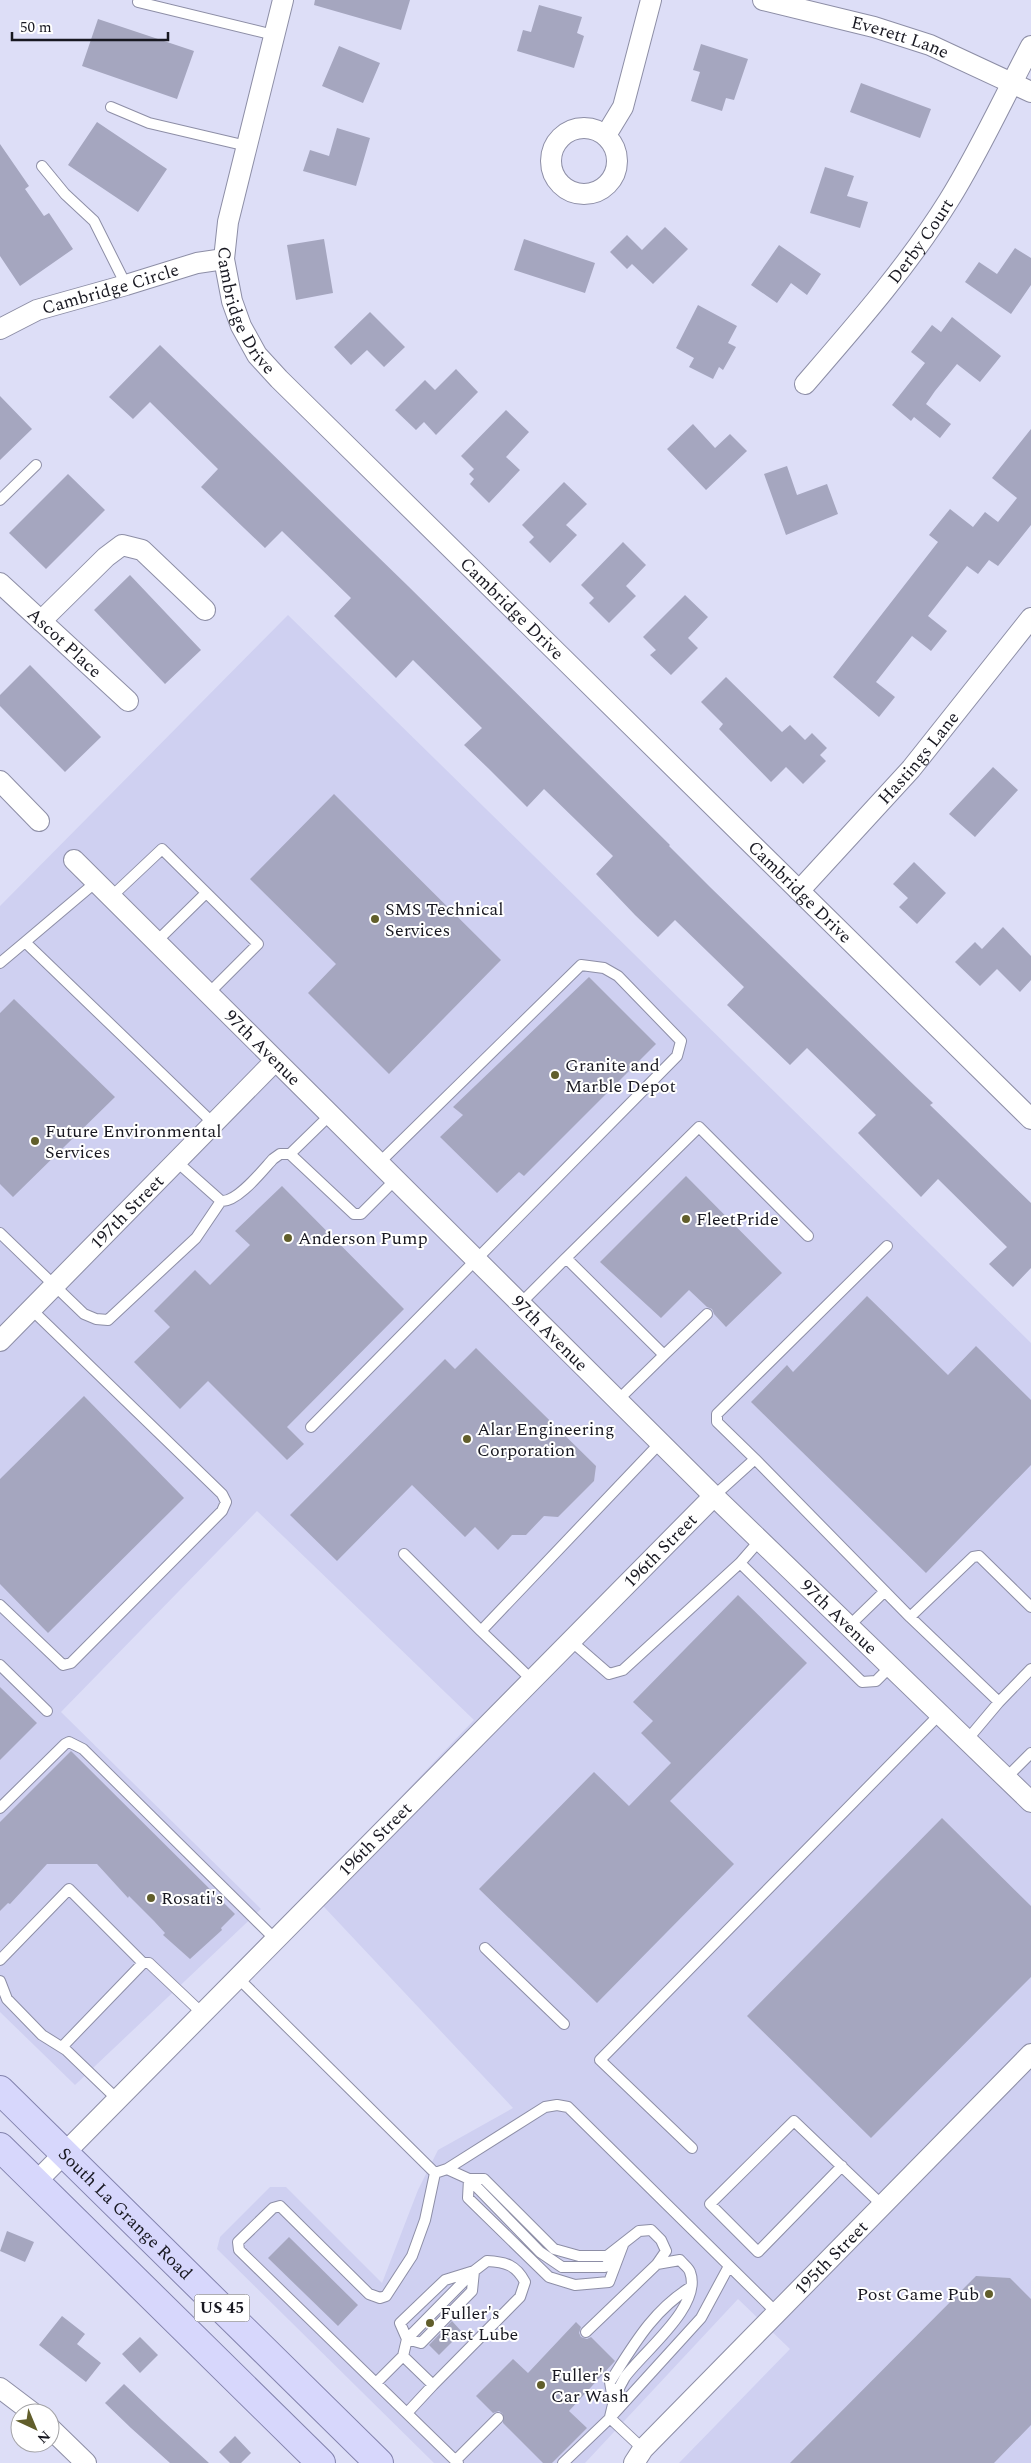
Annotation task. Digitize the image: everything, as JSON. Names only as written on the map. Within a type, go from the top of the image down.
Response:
[{"type":"main road","name":"South La Grange Road","points":[[0,2090],[379,2463]]},
{"type":"main road","name":"US 45","points":[[0,2146],[321,2463]]},
{"type":"street","name":"Cambridge Drive","points":[[283,0],[228,222],[224,259],[232,302],[241,326],[257,355],[279,379],[1031,1119]]},
{"type":"street","points":[[606,136],[623,107],[652,0]]},
{"type":"street","name":"Everett Lane","points":[[763,0],[874,27],[930,45],[1031,92]]},
{"type":"street","name":"Derby Court","points":[[805,384],[883,292],[931,227],[989,130],[1031,46]]},
{"type":"street","name":"Cambridge Circle","points":[[0,329],[37,310],[126,286],[197,263],[224,259]]},
{"type":"street","points":[[41,621],[106,557],[122,545],[142,550],[205,610]]},
{"type":"street","name":"Ascot Place","points":[[0,583],[128,701]]},
{"type":"street","name":"Hastings Lane","points":[[799,891],[905,776],[1031,618]]},
{"type":"street","points":[[0,781],[39,821]]},
{"type":"street","name":"97th Avenue","points":[[74,860],[660,1443],[1031,1802]]},
{"type":"street","name":"197th Street","points":[[0,1341],[275,1061]]},
{"type":"street","name":"196th Street","points":[[36,2182],[714,1496]]},
{"type":"street","name":"195th Street","points":[[638,2456],[1031,2054]]},
{"type":"street","points":[[0,2388],[20,2403]]},
{"type":"street","points":[[60,2438],[86,2463]]},
{"type":"lane","points":[[138,2],[274,35]]},
{"type":"lane","points":[[111,107],[149,123],[246,146]]},
{"type":"lane","points":[[42,166],[64,194],[94,221],[126,286]]},
{"type":"lane","points":[[0,500],[36,465]]},
{"type":"lane","points":[[111,897],[162,849],[258,944],[208,994]]},
{"type":"lane","points":[[0,963],[96,882]]},
{"type":"lane","points":[[156,942],[206,893]]},
{"type":"lane","points":[[25,942],[214,1124]]},
{"type":"lane","points":[[311,1427],[678,1056],[681,1041],[618,976],[604,968],[581,965],[378,1164]]},
{"type":"lane","points":[[290,1154],[330,1115]]},
{"type":"lane","points":[[520,1304],[699,1127],[808,1236]]},
{"type":"lane","points":[[176,1161],[221,1201],[226,1202],[235,1198],[280,1154],[290,1154],[354,1214],[361,1214],[395,1180]]},
{"type":"lane","points":[[0,1233],[84,1314],[96,1319],[108,1320],[196,1238],[221,1201]]},
{"type":"lane","points":[[887,1246],[716,1414],[717,1422],[884,1592],[999,1702]]},
{"type":"lane","points":[[566,1258],[664,1355]]},
{"type":"lane","points":[[0,1605],[63,1665],[71,1663],[222,1511],[226,1502],[222,1494],[31,1309]]},
{"type":"lane","points":[[618,1400],[707,1314]]},
{"type":"lane","points":[[481,1631],[660,1443]]},
{"type":"lane","points":[[714,1496],[754,1459]]},
{"type":"lane","points":[[571,1641],[609,1674],[623,1670],[740,1563],[760,1540]]},
{"type":"lane","points":[[404,1554],[532,1680]]},
{"type":"lane","points":[[910,1617],[973,1557],[979,1556],[1031,1608]]},
{"type":"lane","points":[[740,1563],[862,1682],[876,1681],[890,1666]]},
{"type":"lane","points":[[849,1626],[884,1592]]},
{"type":"lane","points":[[0,1665],[47,1711]]},
{"type":"lane","points":[[967,1740],[999,1702],[1031,1670]]},
{"type":"lane","points":[[692,2148],[600,2060],[940,1714]]},
{"type":"lane","points":[[0,1808],[65,1744],[69,1742],[74,1744],[83,1749],[276,1940]]},
{"type":"lane","points":[[1006,1778],[1031,1753]]},
{"type":"lane","points":[[0,1960],[69,1889],[143,1963],[150,1963],[202,2014]]},
{"type":"lane","points":[[486,1948],[564,2024]]},
{"type":"lane","points":[[62,2047],[143,1963]]},
{"type":"lane","points":[[238,1978],[435,2173]]},
{"type":"lane","points":[[0,1981],[7,1999],[42,2035],[62,2047],[118,2100]]},
{"type":"lane","points":[[435,2173],[446,2169],[545,2107],[557,2105],[568,2107],[777,2313]]},
{"type":"lane","points":[[842,2166],[758,2252],[710,2204],[794,2121],[842,2166],[882,2205]]},
{"type":"lane","points":[[446,2169],[468,2179],[540,2252],[562,2267],[605,2267],[623,2245]]},
{"type":"lane","points":[[435,2173],[425,2220],[412,2256],[386,2296],[380,2298],[369,2294],[280,2206],[273,2208],[238,2242],[239,2250],[457,2462],[498,2418]]},
{"type":"lane","points":[[468,2179],[484,2178],[554,2249],[579,2256],[607,2256],[639,2232],[651,2230],[661,2240],[666,2251],[657,2264],[586,2332]]},
{"type":"lane","points":[[468,2179],[468,2198],[550,2277],[575,2285],[609,2282],[623,2245]]},
{"type":"lane","points":[[613,2400],[626,2377],[686,2308],[691,2287],[690,2272],[680,2260],[657,2264]]},
{"type":"lane","points":[[376,2384],[403,2356],[407,2339],[400,2323],[444,2280],[474,2271],[487,2261],[501,2262],[519,2270],[525,2282],[520,2297],[407,2413]]},
{"type":"lane","points":[[563,2463],[610,2418],[701,2318],[729,2266]]},
{"type":"lane","points":[[407,2339],[420,2343],[472,2291],[474,2271]]},
{"type":"lane","points":[[638,2456],[610,2418],[613,2400],[610,2382],[650,2320],[673,2298],[691,2287]]},
{"type":"lane","points":[[403,2356],[433,2386]]},
{"type":"shaded area","points":[[288,615],[1031,1343],[1031,2463],[679,2463],[790,2349],[738,2299],[585,2463],[434,2463],[217,2249],[220,2237],[270,2187],[286,2187],[382,2283],[418,2190],[438,2150],[513,2108],[310,1892],[474,1720],[257,1511],[61,1712],[261,1909],[75,2085],[0,2012],[0,906]]},
{"type":"building","points":[[315,0],[410,0],[401,30],[314,5]]},
{"type":"building","points":[[539,5],[582,17],[577,33],[584,36],[574,68],[517,51],[523,30],[531,32]]},
{"type":"building","points":[[98,19],[194,51],[177,99],[82,66]]},
{"type":"building","points":[[701,44],[748,59],[734,100],[726,98],[722,111],[691,101],[700,72],[693,70]]},
{"type":"building","points":[[339,46],[380,63],[363,103],[322,86]]},
{"type":"building","points":[[861,83],[931,109],[920,138],[850,112]]},
{"type":"building","points":[[97,122],[167,169],[138,212],[68,165]]},
{"type":"building","points":[[337,128],[370,138],[356,186],[303,171],[310,150],[329,156]]},
{"type":"building","points":[[0,144],[29,186],[25,189],[44,216],[49,213],[73,249],[20,286],[0,256]]},
{"type":"building","points":[[825,167],[854,176],[847,196],[868,202],[860,228],[810,213]]},
{"type":"building","points":[[665,227],[688,249],[653,284],[632,264],[627,269],[610,252],[627,235],[642,250]]},
{"type":"building","points":[[324,239],[333,293],[296,300],[287,245]]},
{"type":"building","points":[[524,239],[595,263],[585,293],[514,270]]},
{"type":"building","points":[[779,245],[821,274],[807,295],[791,283],[777,303],[751,285]]},
{"type":"building","points":[[1015,248],[1031,258],[1031,285],[1011,314],[965,282],[979,262],[997,274]]},
{"type":"building","points":[[698,305],[737,326],[728,343],[736,347],[723,370],[719,367],[713,379],[689,367],[694,358],[676,348]]},
{"type":"building","points":[[370,312],[405,347],[384,367],[367,350],[351,365],[334,347]]},
{"type":"building","points":[[952,317],[1001,356],[980,382],[957,364],[935,391],[926,404],[951,424],[940,438],[914,417],[911,421],[892,405],[925,363],[911,352],[932,325],[941,332]]},
{"type":"building","points":[[160,345],[408,586],[670,845],[710,887],[933,1103],[930,1105],[1031,1203],[1031,1268],[1013,1287],[989,1264],[1007,1247],[938,1179],[921,1197],[858,1133],[876,1115],[807,1048],[790,1065],[727,1005],[744,987],[675,920],[658,937],[596,874],[613,856],[544,789],[527,807],[464,745],[482,728],[413,660],[396,678],[334,616],[351,598],[282,531],[265,548],[201,487],[218,469],[150,402],[133,419],[109,397]]},
{"type":"building","points":[[456,369],[478,392],[436,435],[424,422],[416,430],[395,410],[425,380],[435,390]]},
{"type":"building","points":[[0,396],[32,429],[0,460]]},
{"type":"building","points":[[506,410],[529,432],[506,457],[520,470],[489,503],[470,484],[474,479],[469,474],[474,469],[461,456]]},
{"type":"building","points":[[693,424],[715,448],[730,434],[747,451],[706,490],[667,449]]},
{"type":"building","points":[[1031,429],[1031,525],[998,566],[989,560],[978,574],[967,566],[928,616],[947,631],[931,651],[912,636],[876,682],[895,697],[879,717],[833,677],[938,542],[929,535],[950,509],[973,527],[985,512],[998,522],[1017,498],[992,478]]},
{"type":"building","points":[[787,466],[797,495],[827,484],[838,514],[786,535],[764,474]]},
{"type":"building","points":[[68,474],[105,510],[46,569],[9,533]]},
{"type":"building","points":[[564,482],[587,504],[566,525],[577,535],[550,563],[529,542],[534,537],[522,525]]},
{"type":"building","points":[[623,542],[646,565],[626,586],[636,596],[609,623],[589,603],[594,598],[581,585]]},
{"type":"building","points":[[130,575],[201,650],[165,684],[94,610]]},
{"type":"building","points":[[685,595],[708,617],[688,638],[698,648],[671,675],[650,655],[656,650],[643,637]]},
{"type":"building","points":[[30,665],[101,737],[65,772],[0,706],[0,695]]},
{"type":"building","points":[[726,677],[782,732],[790,725],[805,740],[812,733],[827,748],[820,755],[826,761],[803,784],[786,767],[771,782],[719,729],[723,724],[701,702]]},
{"type":"building","points":[[993,767],[1018,790],[975,837],[949,814]]},
{"type":"building","name":"SMS Technical Services","points":[[334,794],[501,960],[389,1074],[308,993],[336,964],[250,879]]},
{"type":"building","points":[[914,862],[946,893],[917,924],[899,907],[908,898],[893,884]]},
{"type":"building","points":[[1003,927],[1031,956],[1031,980],[1020,992],[997,969],[980,986],[955,962],[975,942],[982,949]]},
{"type":"building","name":"Granite and Marble Depot","points":[[589,977],[656,1044],[524,1176],[519,1172],[497,1193],[440,1137],[463,1115],[453,1107]]},
{"type":"building","name":"Future Environmental Services","points":[[14,999],[115,1097],[13,1197],[0,1184],[0,1013]]},
{"type":"building","name":"FleetPride","points":[[686,1176],[782,1273],[726,1327],[712,1309],[707,1307],[689,1290],[661,1318],[600,1262]]},
{"type":"building","points":[[282,1186],[404,1309],[287,1427],[304,1444],[287,1460],[208,1381],[180,1409],[134,1362],[170,1327],[154,1311],[195,1270],[210,1285],[250,1245],[235,1231]]},
{"type":"building","points":[[867,1296],[948,1375],[976,1346],[1031,1400],[1031,1465],[926,1573],[751,1402],[787,1365],[793,1372]]},
{"type":"building","name":"Alar Engineering Corporation","points":[[476,1348],[596,1466],[594,1481],[558,1517],[544,1516],[526,1535],[512,1535],[498,1550],[475,1527],[465,1537],[412,1485],[337,1561],[290,1515],[445,1359],[455,1369]]},
{"type":"building","points":[[84,1396],[184,1498],[48,1633],[0,1584],[0,1479]]},
{"type":"building","points":[[738,1595],[807,1663],[670,1801],[734,1864],[597,2003],[479,1889],[594,1772],[629,1806],[671,1763],[641,1733],[653,1721],[633,1702]]},
{"type":"building","points":[[0,1687],[37,1723],[0,1760]]},
{"type":"building","points":[[71,1751],[235,1914],[221,1928],[222,1930],[190,1959],[163,1935],[165,1933],[154,1921],[129,1896],[128,1898],[97,1864],[47,1864],[10,1904],[8,1903],[0,1911],[0,1822]]},
{"type":"building","points":[[942,1818],[1031,1906],[1031,1977],[871,2138],[747,2016]]},
{"type":"building","points":[[7,2231],[34,2242],[25,2262],[0,2251]]},
{"type":"building","points":[[289,2237],[358,2305],[338,2326],[268,2258]]},
{"type":"building","points":[[976,2276],[1010,2278],[1031,2299],[1031,2425],[994,2463],[790,2463]]},
{"type":"building","points":[[62,2316],[85,2334],[77,2344],[101,2363],[86,2382],[39,2345]]},
{"type":"building","points":[[452,2321],[462,2332],[439,2355],[429,2345]]},
{"type":"building","name":"Fuller's Car Wash","points":[[576,2322],[581,2327],[579,2333],[581,2337],[587,2339],[591,2337],[615,2361],[569,2411],[587,2428],[552,2463],[543,2463],[503,2423],[503,2414],[499,2411],[493,2413],[476,2396],[513,2359],[528,2373]]},
{"type":"building","points":[[140,2337],[158,2355],[140,2373],[122,2354]]},
{"type":"building","points":[[124,2384],[209,2463],[170,2463],[131,2428],[105,2403]]},
{"type":"building","points":[[235,2436],[251,2453],[241,2463],[230,2463],[219,2452]]},
{"type":"place","name":"SMS Technical Services","points":[[375,919]]},
{"type":"place","name":"Granite and Marble Depot","points":[[555,1075]]},
{"type":"place","name":"Future Environmental Services","points":[[35,1141]]},
{"type":"place","name":"FleetPride","points":[[686,1219]]},
{"type":"place","name":"Anderson Pump","points":[[288,1238]]},
{"type":"place","name":"Alar Engineering Corporation","points":[[467,1439]]},
{"type":"place","name":"Rosati's","points":[[151,1898]]},
{"type":"place","name":"Post Game Pub","points":[[989,2294]]},
{"type":"place","name":"Fuller's Fast Lube","points":[[430,2323]]},
{"type":"place","name":"Fuller's Car Wash","points":[[541,2385]]}]
